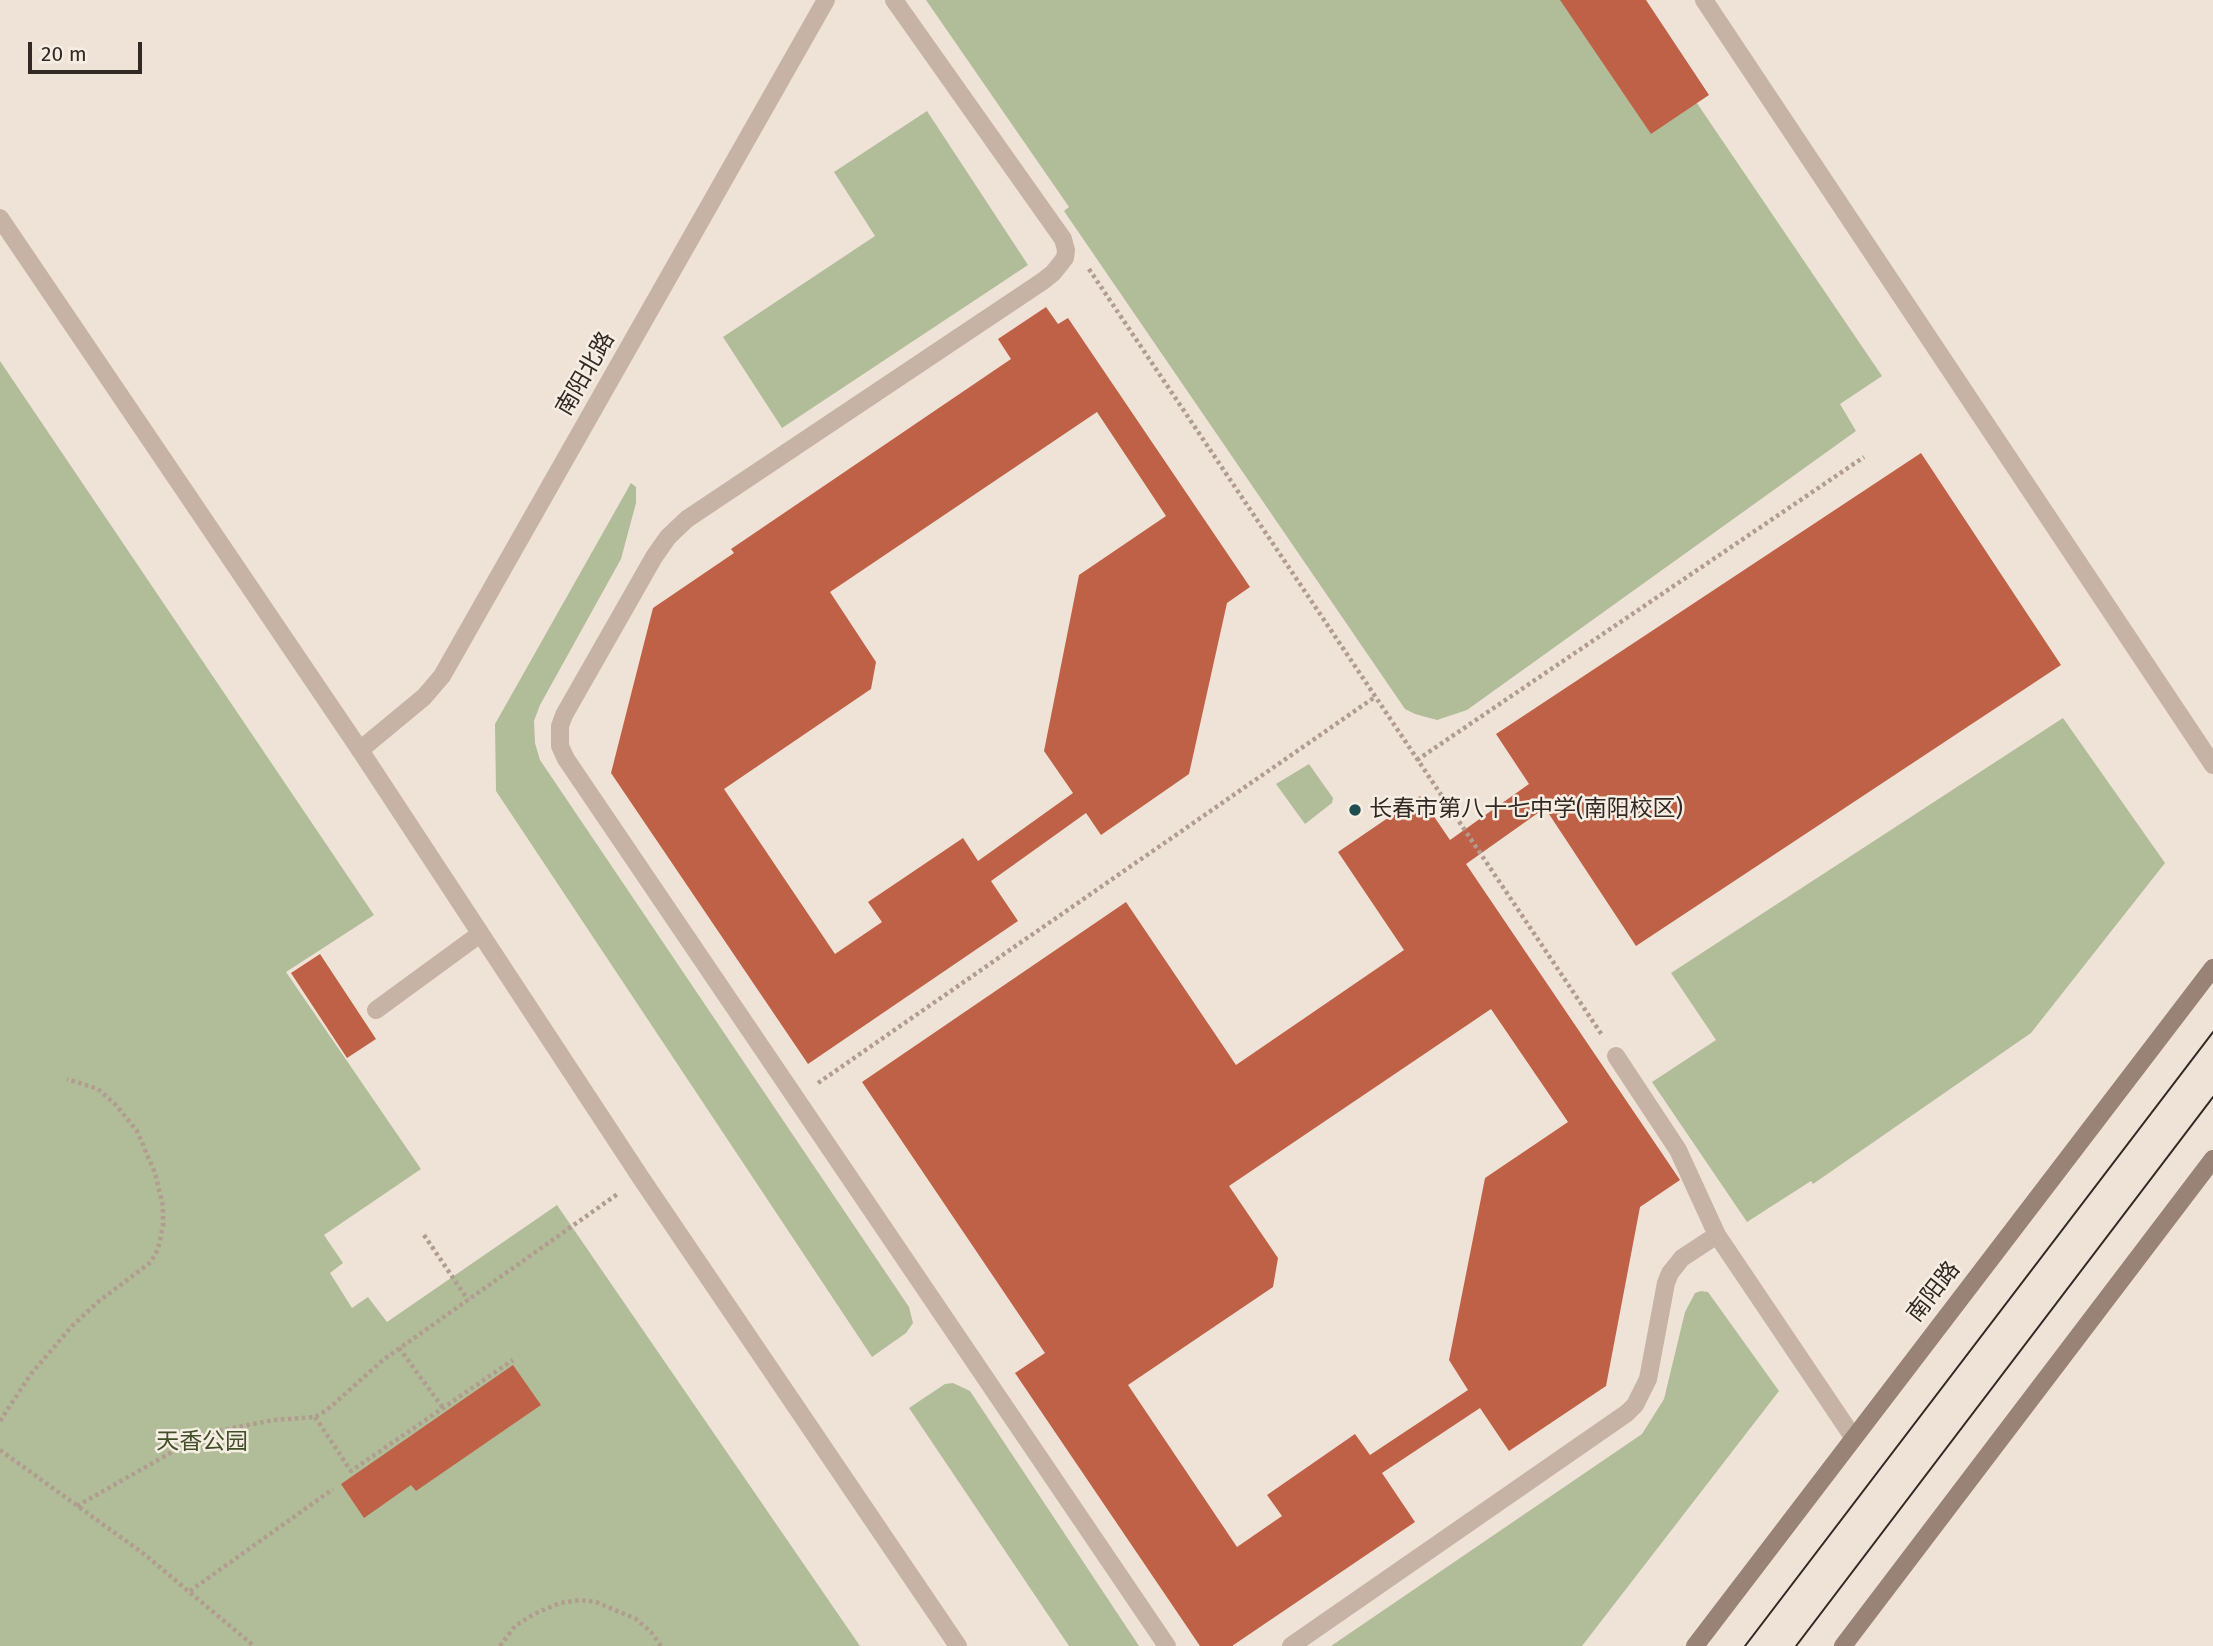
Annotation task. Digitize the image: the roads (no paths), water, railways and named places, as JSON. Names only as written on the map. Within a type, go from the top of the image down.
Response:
[{"type":"main road","name":"南阳路","points":[[1695,1646],[2213,968]]},
{"type":"main road","points":[[1843,1646],[2213,1160]]},
{"type":"street","name":"南阳北路","points":[[360,750],[424,697],[442,676],[826,0]]},
{"type":"street","points":[[894,0],[1063,239],[1066,250],[1061,265],[1043,281],[687,519],[668,537],[564,715],[560,726],[560,746],[566,760],[1167,1646]]},
{"type":"street","points":[[1704,0],[2213,765]]},
{"type":"street","points":[[0,218],[360,750],[641,1178],[958,1646]]},
{"type":"street","points":[[376,1010],[480,934]]},
{"type":"street","points":[[1616,1056],[1678,1150],[1717,1235],[1853,1437]]},
{"type":"street","points":[[1291,1646],[1627,1413],[1635,1405],[1648,1379],[1670,1273],[1682,1258],[1717,1235]]},
{"type":"tram line","points":[[1745,1646],[2213,1032]]},
{"type":"tram line","points":[[1796,1646],[2213,1097]]},
{"type":"place","name":"长春市第八十七中学(南阳校区)","points":[[1355,810]]},
{"type":"park label","name":"天香公园","points":[[202,1443]]}]
